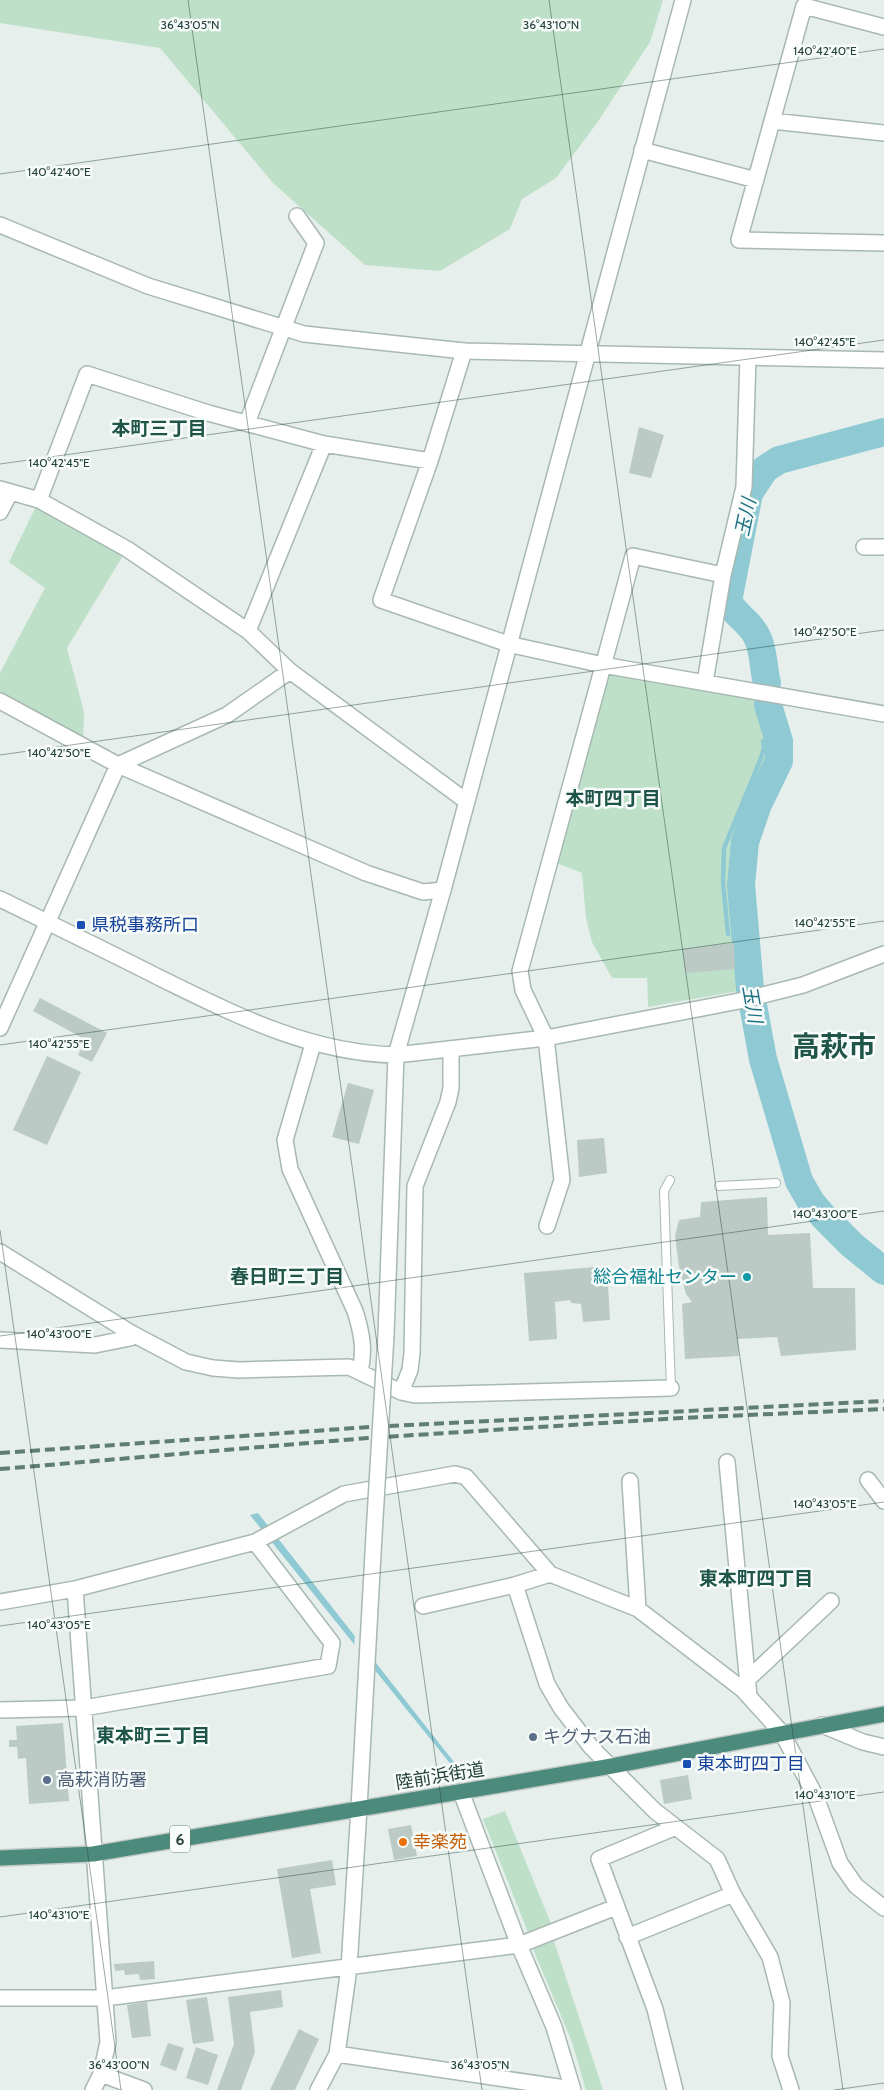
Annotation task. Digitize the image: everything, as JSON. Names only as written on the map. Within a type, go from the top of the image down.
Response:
[{"type":"highway","name":"陸前浜街道","points":[[0,1858],[93,1854],[612,1766],[884,1714]]},
{"type":"street","points":[[318,2090],[337,2054],[349,1968],[386,1336],[396,1055],[443,890],[508,644],[589,353],[682,0]]},
{"type":"street","points":[[884,27],[804,6],[739,240],[884,243]]},
{"type":"street","points":[[772,121],[884,132]]},
{"type":"street","points":[[642,150],[756,180]]},
{"type":"street","points":[[246,423],[316,244],[297,216]]},
{"type":"street","points":[[0,225],[148,286],[304,334],[464,351],[884,360]]},
{"type":"street","points":[[464,351],[430,461],[381,600],[508,644],[604,665],[884,714]]},
{"type":"street","points":[[705,682],[723,575],[744,487],[748,356]]},
{"type":"street","points":[[39,500],[87,374],[246,423],[324,444],[430,461]]},
{"type":"street","points":[[248,631],[324,444]]},
{"type":"street","points":[[0,512],[5,491],[39,500],[111,538],[248,631],[290,671],[466,802]]},
{"type":"street","points":[[864,547],[884,547]]},
{"type":"street","points":[[547,1226],[562,1180],[546,1038],[523,990],[520,971],[633,556],[723,575]]},
{"type":"street","points":[[0,1028],[118,766],[226,715],[290,671]]},
{"type":"street","points":[[0,701],[118,766],[366,874],[423,892],[443,890]]},
{"type":"street","points":[[0,899],[252,1023],[313,1044],[345,1051],[396,1055],[546,1038],[739,1001],[803,985],[884,954]]},
{"type":"street","points":[[313,1044],[285,1140],[286,1151],[290,1169],[355,1311],[362,1333],[364,1353],[360,1372]]},
{"type":"street","points":[[401,1392],[410,1370],[412,1353],[415,1186],[448,1102],[451,1088],[451,1049]]},
{"type":"street","points":[[0,1252],[131,1333],[186,1362],[213,1368],[239,1370],[349,1367],[401,1392],[414,1395],[671,1388]]},
{"type":"street","points":[[0,1340],[95,1344],[130,1338],[131,1333]]},
{"type":"street","points":[[727,1462],[749,1696]]},
{"type":"street","points":[[0,1602],[75,1589],[255,1542],[344,1494],[455,1474],[466,1477],[550,1574],[638,1609],[749,1696],[782,1733],[816,1797],[840,1862],[856,1886],[884,1908]]},
{"type":"street","points":[[868,1480],[884,1501]]},
{"type":"street","points":[[630,1481],[638,1609]]},
{"type":"street","points":[[0,1710],[84,1708],[328,1666],[332,1643],[255,1542]]},
{"type":"street","points":[[423,1606],[515,1586],[550,1574]]},
{"type":"street","points":[[515,1586],[547,1684],[562,1708],[591,1747],[655,1811],[717,1859],[733,1894],[770,1957],[782,2003],[780,2056],[791,2090]]},
{"type":"street","points":[[75,1589],[108,2042],[101,2074],[93,2090]]},
{"type":"street","points":[[748,1679],[831,1601]]},
{"type":"street","points":[[822,1725],[863,1742],[884,1747]]},
{"type":"street","points":[[337,2054],[573,2090],[554,2027],[519,1945],[461,1792]]},
{"type":"street","points":[[675,2090],[655,2009],[599,1859],[676,1827]]},
{"type":"street","points":[[627,1938],[733,1894]]},
{"type":"street","points":[[0,1998],[106,1998],[519,1945],[616,1907]]},
{"type":"street","points":[[101,2074],[144,2090]]},
{"type":"lane","points":[[670,1180],[664,1191],[671,1388]]},
{"type":"lane","points":[[719,1186],[776,1183]]},
{"type":"green space","points":[[0,0],[663,0],[650,42],[597,123],[556,178],[522,199],[510,229],[440,271],[365,265],[273,183],[160,48],[0,23]]},
{"type":"green space","points":[[39,500],[127,549],[67,648],[84,712],[83,746],[0,701],[0,673],[45,588],[9,562]]},
{"type":"green space","points":[[607,666],[754,691],[772,718],[781,750],[751,824],[743,857],[746,945],[750,989],[648,1007],[647,978],[612,978],[592,942],[586,918],[582,873],[554,862]]},
{"type":"green space","points":[[505,1811],[552,1926],[529,1935],[483,1819]]},
{"type":"green space","points":[[554,1941],[603,2090],[586,2090],[572,2042],[533,1949]]},
{"type":"water","points":[[877,1259],[884,1265],[884,1277],[872,1265]]},
{"type":"water","points":[[258,1513],[461,1771],[457,1772],[250,1515]]},
{"type":"pier","points":[[355,1633],[375,1658],[374,1673],[354,1649]]},
{"type":"building","points":[[639,427],[664,435],[651,478],[629,473]]},
{"type":"building","points":[[734,943],[735,969],[686,973],[682,949]]},
{"type":"building","points":[[40,998],[107,1033],[92,1062],[78,1055],[86,1040],[33,1011]]},
{"type":"building","points":[[47,1056],[81,1072],[47,1145],[13,1130]]},
{"type":"building","points":[[348,1083],[374,1090],[359,1144],[332,1137]]},
{"type":"building","points":[[604,1138],[607,1173],[579,1177],[577,1140]]},
{"type":"building","name":"総合福祉センター","points":[[767,1197],[768,1235],[810,1233],[813,1288],[855,1288],[856,1350],[781,1356],[777,1337],[738,1339],[739,1356],[685,1359],[682,1304],[692,1302],[686,1294],[679,1267],[675,1236],[679,1220],[700,1217],[701,1202]]},
{"type":"building","points":[[607,1266],[610,1320],[583,1322],[581,1304],[571,1303],[570,1300],[555,1302],[557,1339],[529,1341],[524,1273]]},
{"type":"building","name":"高萩消防署","points":[[63,1723],[69,1801],[29,1804],[26,1758],[18,1759],[17,1747],[9,1747],[9,1740],[17,1740],[16,1726]]},
{"type":"building","points":[[688,1775],[692,1799],[664,1804],[660,1780]]},
{"type":"building","name":"幸楽苑","points":[[411,1825],[417,1856],[394,1860],[388,1829]]},
{"type":"building","points":[[332,1860],[336,1885],[310,1889],[321,1953],[292,1958],[277,1869]]},
{"type":"building","points":[[154,1961],[155,1979],[140,1980],[139,1974],[125,1975],[124,1970],[115,1971],[114,1964]]},
{"type":"building","points":[[281,1990],[283,2007],[250,2012],[255,2052],[241,2090],[217,2090],[234,2044],[228,1997]]},
{"type":"building","points":[[207,1997],[214,2041],[193,2044],[186,2000]]},
{"type":"building","points":[[147,2002],[151,2036],[132,2038],[127,2005]]},
{"type":"building","points":[[299,2029],[319,2039],[295,2090],[270,2090]]},
{"type":"building","points":[[168,2043],[184,2048],[176,2071],[160,2065]]},
{"type":"building","points":[[196,2047],[218,2055],[208,2085],[186,2078]]},
{"type":"waterway","name":"玉川","points":[[767,683],[758,639],[752,628],[728,601],[749,493],[765,469],[779,460],[884,432]]},
{"type":"waterway","name":"玉川","points":[[768,705],[779,741],[779,761],[758,804],[745,842],[741,885],[750,989],[763,1059],[799,1181],[811,1202],[823,1216],[852,1245],[884,1271]]},
{"type":"waterway","points":[[728,934],[723,883],[724,848],[761,758],[764,748],[763,741]]},
{"type":"railway","points":[[0,1453],[370,1427],[884,1401]]},
{"type":"railway","points":[[0,1469],[368,1438],[681,1418],[884,1409]]},
{"type":"place","name":"県税事務所口","points":[[81,925]]},
{"type":"place","name":"総合福祉センター","points":[[747,1277]]},
{"type":"place","name":"キグナス石油","points":[[533,1737]]},
{"type":"place","name":"東本町四丁目","points":[[687,1764]]},
{"type":"place","name":"高萩消防署","points":[[47,1780]]},
{"type":"place","name":"幸楽苑","points":[[403,1842]]},
{"type":"district","name":"本町三丁目","points":[[159,428]]},
{"type":"district","name":"本町四丁目","points":[[613,798]]},
{"type":"district","name":"高萩市","points":[[834,1046]]},
{"type":"district","name":"春日町三丁目","points":[[287,1276]]},
{"type":"district","name":"東本町四丁目","points":[[756,1578]]},
{"type":"district","name":"東本町三丁目","points":[[153,1735]]}]
